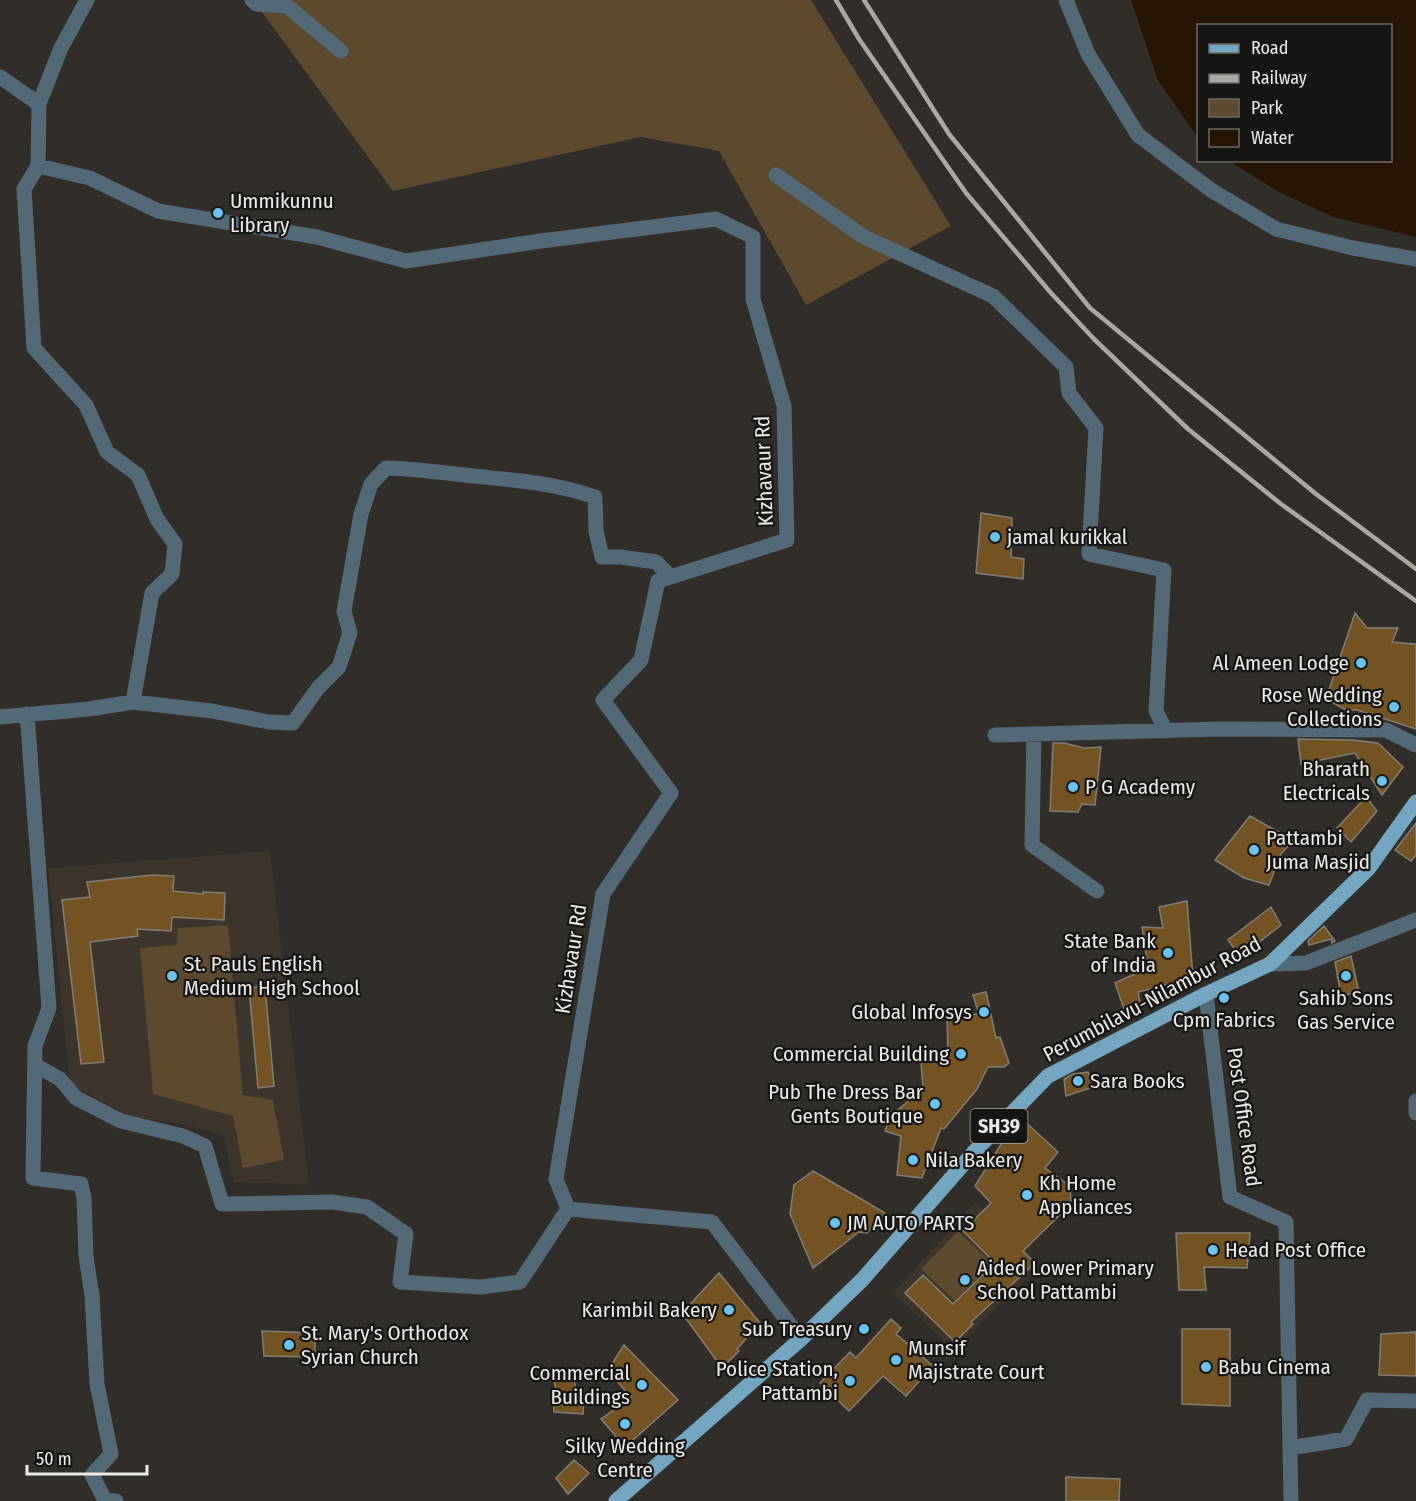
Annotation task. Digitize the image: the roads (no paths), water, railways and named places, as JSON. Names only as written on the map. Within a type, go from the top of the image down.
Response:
[{"type":"main road","name":"Perumbilavu-Nilambur Road","points":[[616,1501],[801,1339],[862,1280],[974,1152],[1048,1076],[1206,994],[1270,964],[1369,868],[1416,802]]},
{"type":"street","points":[[87,0],[61,48],[39,104],[38,166],[24,189],[34,348],[86,405],[107,452],[138,475],[157,519],[176,544],[172,573],[152,593],[133,702]]},
{"type":"street","points":[[252,0],[256,4],[287,6],[341,51]]},
{"type":"street","points":[[1066,0],[1088,54],[1138,135],[1211,190],[1276,229],[1353,248],[1416,260]]},
{"type":"street","points":[[0,77],[39,104]]},
{"type":"street","name":"Kizhavaur Rd","points":[[38,166],[90,178],[158,211],[317,237],[406,261],[716,219],[753,237],[753,300],[784,406],[787,540],[658,581],[641,660],[603,700],[671,794],[603,894],[556,1179],[568,1209]]},
{"type":"street","points":[[776,175],[864,237],[993,296],[1066,367],[1069,393],[1096,429],[1089,554],[1164,570],[1156,711],[1166,730]]},
{"type":"street","points":[[0,717],[89,709],[133,702],[212,711],[269,722],[293,723],[318,688],[339,667],[350,633],[344,611],[361,514],[370,484],[386,468],[529,480],[595,497],[596,531],[602,557],[656,562],[671,577]]},
{"type":"street","points":[[27,714],[49,1008],[35,1046],[33,1178],[81,1184],[84,1198],[86,1256],[92,1296],[97,1384],[111,1454],[92,1475],[105,1500],[116,1501]]},
{"type":"street","points":[[995,735],[1166,730],[1386,730],[1416,744]]},
{"type":"street","points":[[1034,734],[1032,845],[1096,891]]},
{"type":"street","points":[[1270,964],[1306,963],[1416,920]]},
{"type":"street","name":"Post Office Road","points":[[1206,994],[1230,1197],[1286,1222],[1291,1501]]},
{"type":"street","points":[[35,1065],[60,1079],[76,1098],[121,1121],[183,1136],[205,1146],[222,1204],[332,1202],[367,1207],[406,1234],[400,1282],[481,1287],[520,1282],[568,1209],[712,1222],[801,1339]]},
{"type":"street","points":[[1416,1101],[1416,1113]]},
{"type":"street","points":[[1290,1448],[1346,1439],[1367,1400],[1416,1401]]},
{"type":"water","points":[[1131,0],[1416,0],[1416,237],[1334,217],[1281,193],[1231,162],[1392,162],[1392,24],[1197,24],[1197,137],[1158,80]]},
{"type":"railway","points":[[836,0],[859,39],[966,193],[1051,293],[1094,339],[1188,429],[1281,504],[1416,601]]},
{"type":"railway","points":[[864,0],[949,134],[1090,308],[1316,494],[1416,569]]},
{"type":"place","name":"Ummikunnu Library","points":[[218,213]]},
{"type":"place","name":"jamal kurikkal","points":[[995,537]]},
{"type":"place","name":"Al Ameen Lodge","points":[[1361,663]]},
{"type":"place","name":"Rose Wedding Collections","points":[[1394,707]]},
{"type":"place","name":"Bharath Electricals","points":[[1382,781]]},
{"type":"place","name":"P G Academy","points":[[1073,787]]},
{"type":"place","name":"Pattambi Juma Masjid","points":[[1254,850]]},
{"type":"place","name":"State Bank of India","points":[[1168,953]]},
{"type":"place","name":"St. Pauls English Medium High School","points":[[172,976]]},
{"type":"place","name":"Sahib Sons Gas Service","points":[[1346,976]]},
{"type":"place","name":"Cpm Fabrics","points":[[1224,998]]},
{"type":"place","name":"Global Infosys","points":[[984,1012]]},
{"type":"place","name":"Commercial Building","points":[[961,1054]]},
{"type":"place","name":"Sara Books","points":[[1078,1081]]},
{"type":"place","name":"Pub The Dress Bar Gents Boutique","points":[[935,1104]]},
{"type":"place","name":"Nila Bakery","points":[[913,1160]]},
{"type":"place","name":"Kh Home Appliances","points":[[1027,1195]]},
{"type":"place","name":"JM AUTO PARTS","points":[[835,1223]]},
{"type":"place","name":"Head Post Office","points":[[1213,1250]]},
{"type":"place","name":"Aided Lower Primary School Pattambi","points":[[965,1280]]},
{"type":"place","name":"Karimbil Bakery","points":[[729,1310]]},
{"type":"place","name":"Sub Treasury","points":[[864,1329]]},
{"type":"place","name":"St. Mary's Orthodox Syrian Church","points":[[289,1345]]},
{"type":"place","name":"Munsif Majistrate Court","points":[[896,1360]]},
{"type":"place","name":"Babu Cinema","points":[[1206,1367]]},
{"type":"place","name":"Police Station, Pattambi","points":[[850,1381]]},
{"type":"place","name":"Commercial Buildings","points":[[642,1385]]},
{"type":"place","name":"Silky Wedding Centre","points":[[625,1424]]}]
